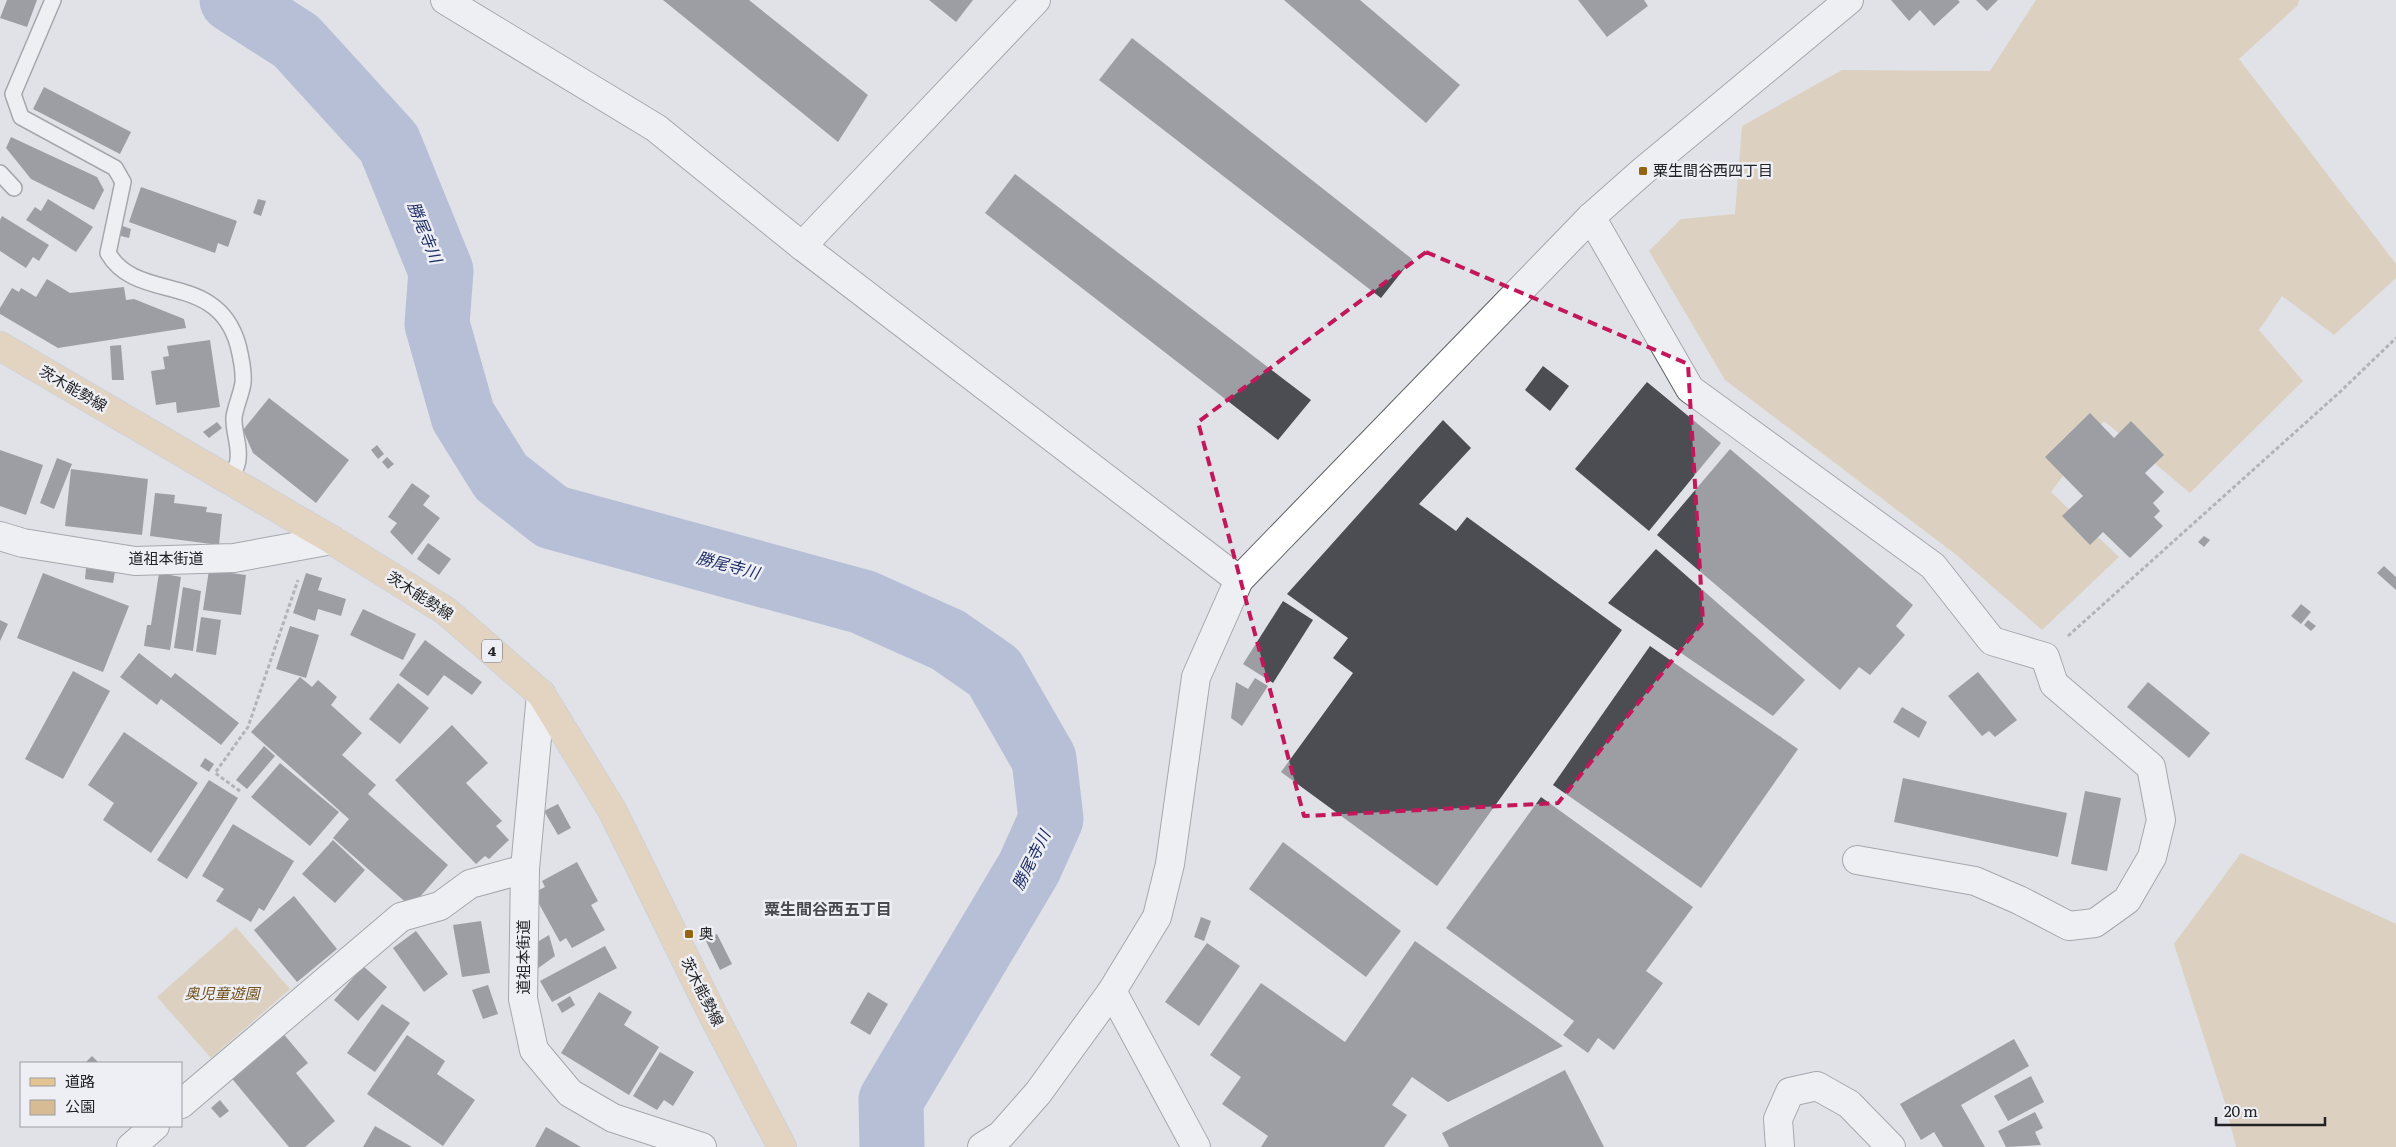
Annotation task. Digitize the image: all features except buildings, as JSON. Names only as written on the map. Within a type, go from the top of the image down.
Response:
[{"type":"main road","name":"茨木能勢線","points":[[0,346],[332,540],[446,611],[541,694],[612,810],[712,1012],[782,1147]]},
{"type":"street","points":[[445,0],[656,128],[802,246],[1239,580]]},
{"type":"street","points":[[802,246],[1036,0]]},
{"type":"street","points":[[982,1147],[1002,1135],[1038,1093],[1112,991],[1157,917],[1170,864],[1196,678],[1239,580],[1591,217],[1849,0]]},
{"type":"street","points":[[1591,217],[1690,389],[1933,566],[1992,642],[2045,657],[2054,684],[2151,767],[2161,820],[2152,857],[2127,900],[2095,923],[2069,926],[2019,900],[1975,881],[1857,860]]},
{"type":"street","name":"道祖本街道","points":[[0,536],[23,543],[135,560],[234,558],[332,540]]},
{"type":"street","name":"道祖本街道","points":[[541,694],[525,869],[523,999],[534,1050],[570,1093],[613,1118],[702,1147]]},
{"type":"street","points":[[182,1103],[401,917],[440,906],[470,884],[525,869]]},
{"type":"street","points":[[1112,991],[1196,1147]]},
{"type":"street","points":[[1780,1147],[1778,1119],[1790,1092],[1816,1086],[1849,1104],[1891,1147]]},
{"type":"street","points":[[130,1147],[155,1127]]},
{"type":"lane","points":[[52,0],[13,94],[21,117],[115,168],[123,182],[108,253],[115,265],[128,275],[205,300],[224,315],[236,338],[242,359],[243,382],[234,418],[238,459],[230,480]]},
{"type":"lane","points":[[0,173],[14,188]]},
{"type":"path","points":[[2045,657],[2341,391],[2396,338]]},
{"type":"path","points":[[240,791],[215,773],[248,727],[300,574]]},
{"type":"highlighted area","points":[[1426,252],[1688,364],[1703,622],[1558,803],[1304,816],[1198,422]]},
{"type":"green space","points":[[2036,0],[2299,0],[2298,5],[2239,59],[2396,264],[2396,278],[2334,335],[2282,296],[2259,330],[2303,381],[2190,493],[2104,421],[2051,492],[2119,557],[2042,630],[1954,553],[1725,380],[1649,251],[1681,219],[1735,214],[1742,126],[1842,70],[1990,71]]},
{"type":"green space","points":[[2241,853],[2396,924],[2396,1147],[2236,1147],[2225,1103],[2174,944]]},
{"type":"green space","name":"奥児童遊園","points":[[236,927],[290,989],[211,1058],[157,997]]},
{"type":"waterway","name":"勝尾寺川","points":[[232,0],[296,41],[389,143],[441,271],[437,324],[463,416],[501,477],[552,517],[863,602],[948,640],[994,672],[1044,759],[1051,819],[1029,868],[891,1100],[892,1147]]},
{"type":"place","name":"粟生間谷西四丁目","points":[[1643,171]]},
{"type":"place","name":"奥","points":[[689,934]]},
{"type":"district","name":"粟生間谷西五丁目","points":[[828,909]]}]
